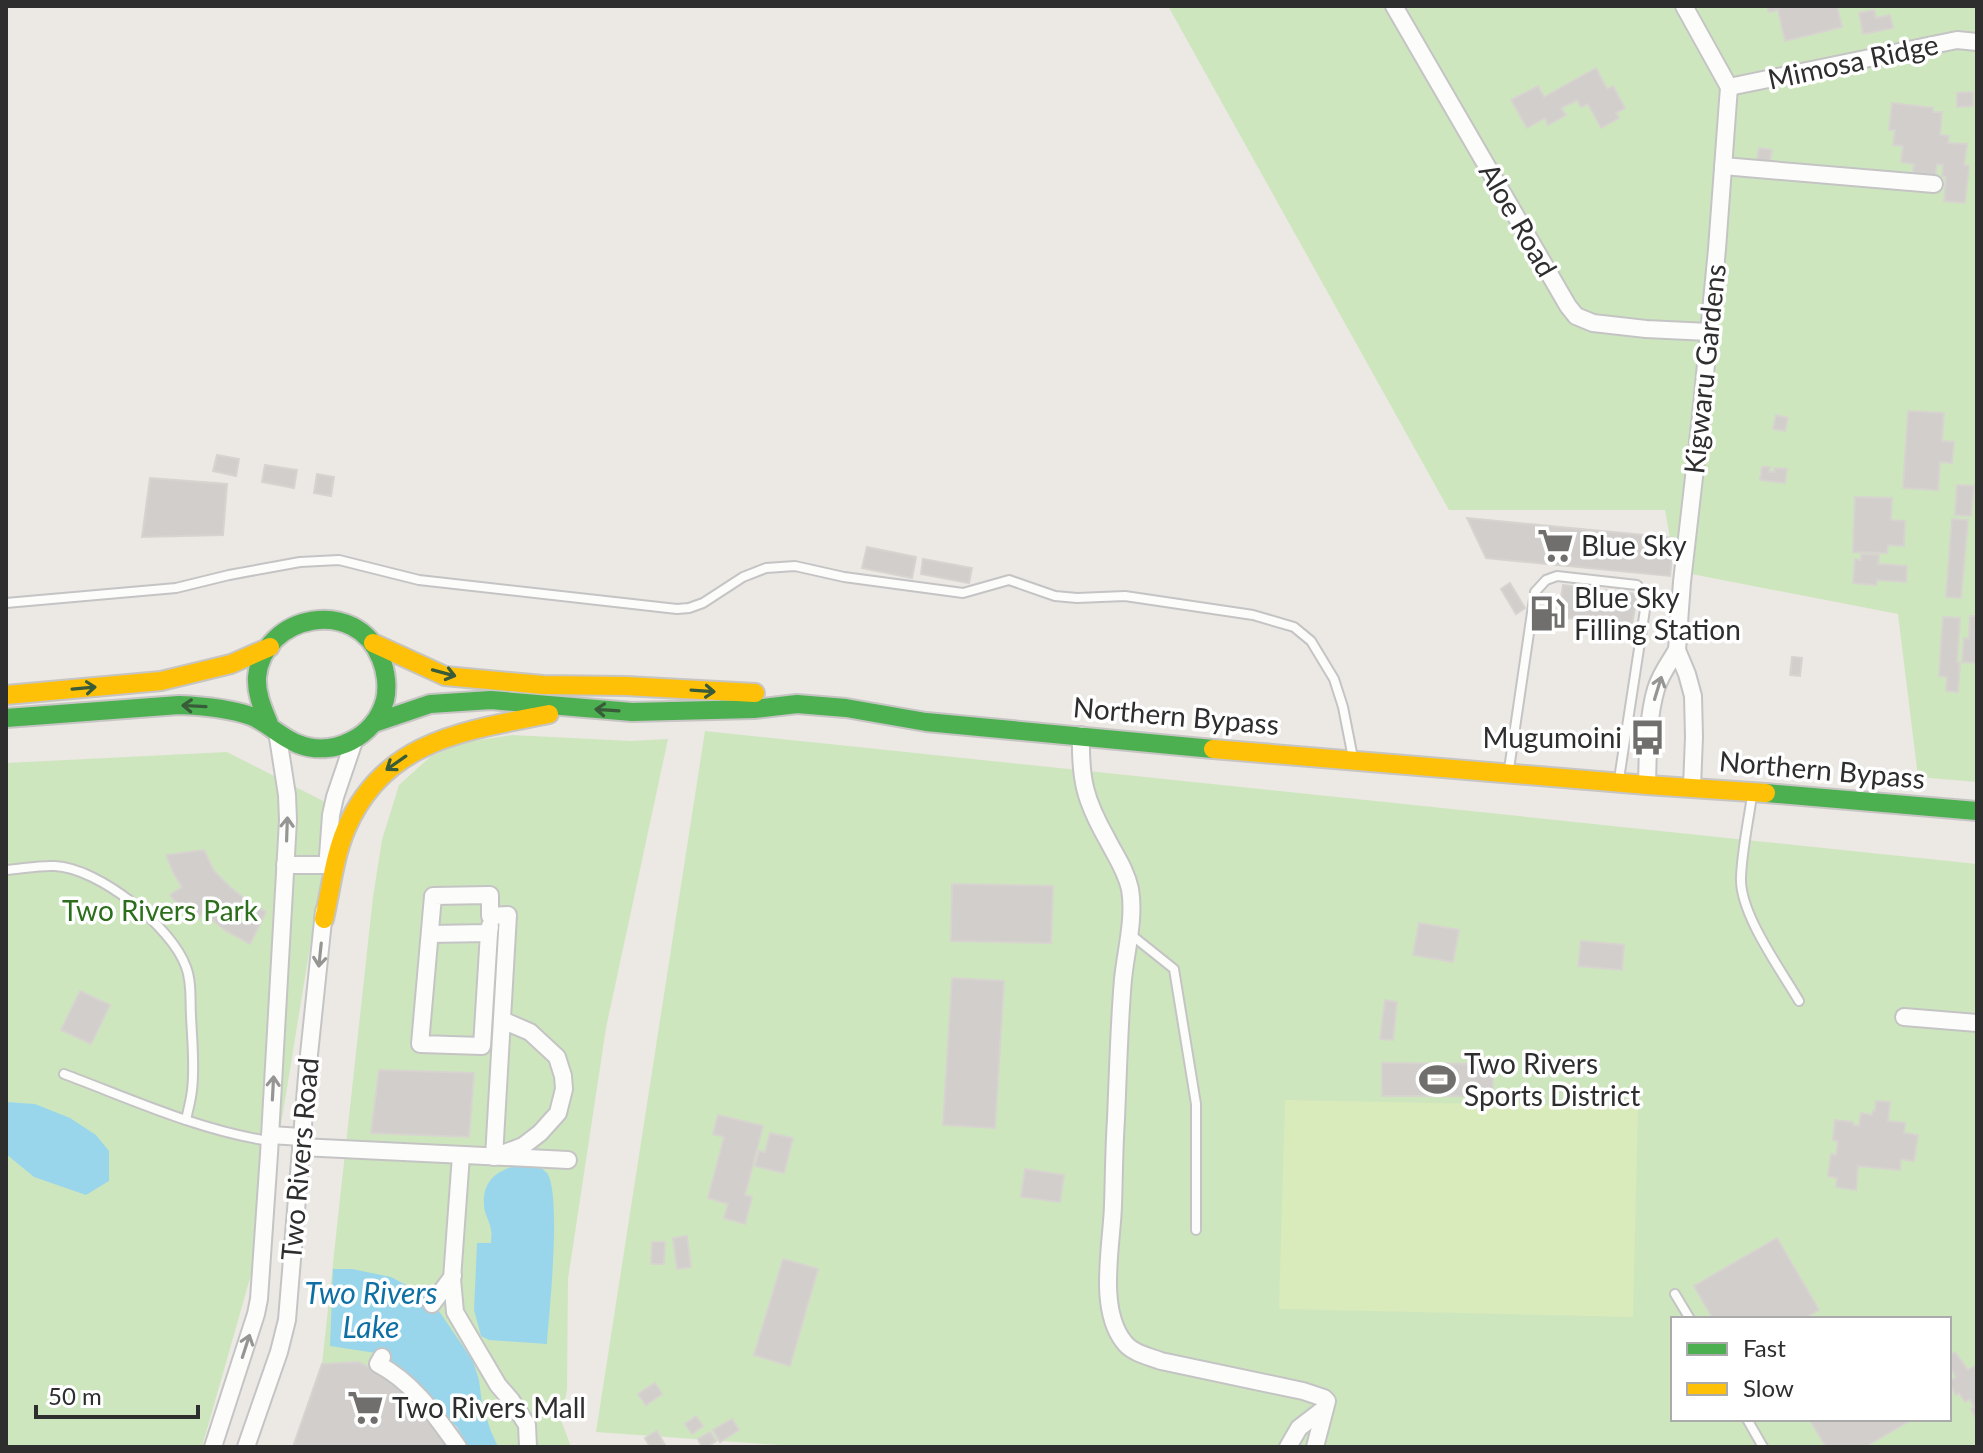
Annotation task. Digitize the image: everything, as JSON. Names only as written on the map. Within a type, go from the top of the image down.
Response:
[{"type":"main road","points":[[273,728],[260,702],[258,671],[270,647],[284,632],[312,620],[335,620],[355,627],[373,643],[445,676],[543,685],[757,693],[797,704]]},
{"type":"main road","name":"Northern Bypass","points":[[354,741],[374,723],[387,694],[383,663],[373,643]]},
{"type":"main road","points":[[6,695],[161,681],[231,664],[270,647]]},
{"type":"main road","name":"Northern Bypass","points":[[374,723],[430,704],[491,700],[632,712],[754,709],[797,704],[846,708],[926,722],[1238,751],[1977,811]]},
{"type":"main road","points":[[6,718],[179,705],[205,706],[242,713],[300,745],[319,749],[354,741]]},
{"type":"main road","points":[[324,919],[345,832],[354,809],[366,789],[381,774],[419,748],[443,738],[576,708]]},
{"type":"street","name":"Aloe Road","points":[[1394,6],[1576,316],[1606,325],[1709,332]]},
{"type":"street","points":[[1684,6],[1729,87]]},
{"type":"street","name":"Mimosa Ridge","points":[[1729,87],[1957,40],[1977,42]]},
{"type":"street","name":"Kigwaru Gardens","points":[[1692,787],[1693,696],[1677,650],[1709,332],[1729,87]]},
{"type":"street","points":[[1723,166],[1934,184]]},
{"type":"street","name":"Kigwaru Gardens","points":[[1647,785],[1656,691],[1662,673],[1677,650]]},
{"type":"street","name":"Two Rivers Road","points":[[213,1447],[256,1314],[260,1285],[288,820],[287,795],[273,728]]},
{"type":"street","points":[[1081,735],[1084,792],[1127,877],[1131,892],[1118,1071],[1109,1262],[1111,1316],[1125,1344],[1138,1353],[1161,1361],[1318,1395],[1327,1401],[1315,1447]]},
{"type":"street","name":"Two Rivers Road","points":[[246,1447],[287,1320],[308,1064],[335,797],[354,741]]},
{"type":"street","points":[[285,865],[328,865]]},
{"type":"street","points":[[490,895],[482,1046],[420,1044],[430,934],[433,896],[490,895]]},
{"type":"street","points":[[430,934],[490,925],[508,915],[494,1157]]},
{"type":"street","points":[[1904,1017],[1977,1023]]},
{"type":"street","points":[[494,1157],[523,1146],[540,1133],[558,1113],[564,1089],[557,1057],[530,1032],[502,1020]]},
{"type":"street","points":[[270,1138],[461,1155],[568,1160]]},
{"type":"street","points":[[461,1155],[453,1276],[455,1312],[498,1385],[527,1425],[528,1447]]},
{"type":"street","points":[[432,1304],[453,1276]]},
{"type":"street","points":[[382,1357],[378,1364],[421,1396],[458,1447]]},
{"type":"street","points":[[1288,1447],[1299,1428],[1325,1408]]},
{"type":"lane","points":[[6,603],[176,588],[300,562],[339,560],[419,580],[677,609],[703,603],[743,577],[766,568],[795,566],[844,577],[963,593],[1009,580],[1055,596],[1125,596],[1182,603],[1253,615],[1294,627],[1311,641],[1334,679],[1354,759]]},
{"type":"lane","points":[[1508,774],[1535,592],[1546,580],[1557,576],[1637,585],[1644,593],[1646,603],[1618,782]]},
{"type":"lane","points":[[1753,792],[1740,880],[1754,925],[1799,1001]]},
{"type":"lane","points":[[6,870],[55,866],[77,871],[107,885],[128,898],[149,918],[182,957],[190,989],[193,1066],[186,1120]]},
{"type":"lane","points":[[1128,932],[1174,969],[1196,1104],[1196,1230]]},
{"type":"lane","points":[[64,1074],[186,1120],[243,1137],[270,1138]]},
{"type":"lane","points":[[1675,1294],[1689,1317]]},
{"type":"lane","points":[[1748,1421],[1763,1447]]},
{"type":"green space","points":[[1168,6],[1977,6],[1977,782],[1918,777],[1898,614],[1676,571],[1665,510],[1449,510]]},
{"type":"green space","points":[[705,731],[1977,864],[1977,1447],[807,1447],[596,1432]]},
{"type":"green space","points":[[512,735],[631,741],[668,739],[606,1028],[568,1279],[567,1390],[561,1420],[571,1447],[449,1447],[379,1372],[358,1362],[322,1364],[373,897],[382,840],[399,785],[430,757],[461,743]]},
{"type":"green space","name":"Two Rivers Park","points":[[227,752],[333,806],[264,1229],[202,1447],[6,1447],[6,763]]},
{"type":"green space","points":[[1285,1100],[1638,1107],[1633,1317],[1279,1309]]},
{"type":"water","points":[[6,1102],[35,1104],[70,1118],[96,1135],[109,1151],[109,1181],[86,1195],[34,1177],[6,1154]]},
{"type":"water","points":[[524,1164],[547,1173],[554,1205],[547,1344],[489,1340],[481,1336],[474,1310],[477,1243],[491,1243],[484,1208],[486,1188],[501,1172]]},
{"type":"water","name":"Two Rivers Lake","points":[[333,1269],[352,1269],[391,1277],[425,1295],[473,1361],[482,1403],[498,1447],[467,1447],[456,1427],[417,1382],[376,1353],[330,1346]]},
{"type":"building","points":[[1767,6],[1837,6],[1842,27],[1785,41],[1778,10],[1769,12]]},
{"type":"building","points":[[1874,10],[1876,18],[1890,15],[1893,28],[1863,34],[1859,13]]},
{"type":"building","points":[[1596,68],[1607,89],[1613,86],[1625,108],[1616,113],[1619,118],[1601,128],[1588,104],[1581,107],[1577,100],[1561,108],[1566,115],[1548,125],[1545,118],[1527,128],[1511,100],[1538,86],[1544,97]]},
{"type":"building","points":[[1973,92],[1973,106],[1957,107],[1957,93]]},
{"type":"building","points":[[1892,103],[1942,112],[1940,135],[1949,136],[1948,143],[1967,144],[1964,165],[1969,166],[1965,203],[1944,201],[1946,177],[1942,176],[1943,165],[1937,164],[1934,184],[1912,181],[1914,164],[1901,162],[1903,146],[1893,145],[1895,130],[1889,130]]},
{"type":"building","points":[[1759,148],[1772,150],[1769,167],[1756,165]]},
{"type":"building","points":[[1908,411],[1944,413],[1942,441],[1954,442],[1952,463],[1940,462],[1938,490],[1903,488]]},
{"type":"building","points":[[1776,415],[1788,418],[1785,431],[1773,429]]},
{"type":"building","points":[[217,455],[239,459],[236,476],[213,471]]},
{"type":"building","points":[[265,465],[297,470],[294,488],[262,482]]},
{"type":"building","points":[[1762,467],[1770,467],[1769,472],[1774,472],[1775,468],[1787,469],[1785,483],[1760,480]]},
{"type":"building","points":[[317,474],[334,477],[331,496],[314,493]]},
{"type":"building","points":[[150,478],[227,484],[223,535],[142,537]]},
{"type":"building","points":[[1957,485],[1974,486],[1971,516],[1955,515]]},
{"type":"building","points":[[1855,497],[1892,498],[1891,520],[1905,521],[1904,546],[1888,545],[1887,553],[1853,552]]},
{"type":"building","points":[[1467,518],[1674,538],[1670,576],[1486,558]]},
{"type":"building","points":[[1952,519],[1968,520],[1961,598],[1946,597]]},
{"type":"building","points":[[867,547],[916,557],[912,578],[862,568]]},
{"type":"building","points":[[1861,554],[1879,555],[1878,564],[1907,566],[1906,582],[1877,580],[1876,585],[1853,583],[1855,559],[1861,560]]},
{"type":"building","points":[[923,559],[972,568],[969,583],[921,574]]},
{"type":"building","points":[[1510,583],[1525,608],[1516,614],[1501,589]]},
{"type":"building","points":[[1563,585],[1637,594],[1632,626],[1558,617]]},
{"type":"building","points":[[1970,616],[1977,616],[1977,663],[1962,662],[1964,638],[1969,639]]},
{"type":"building","points":[[1943,617],[1960,618],[1958,692],[1946,691],[1947,677],[1939,676]]},
{"type":"building","points":[[1792,657],[1802,658],[1800,676],[1790,675]]},
{"type":"building","points":[[204,850],[214,871],[230,887],[266,912],[250,944],[226,931],[204,913],[192,922],[170,895],[182,887],[166,855]]},
{"type":"building","points":[[952,884],[1053,886],[1051,943],[951,941]]},
{"type":"building","points":[[1419,923],[1459,930],[1453,962],[1413,955]]},
{"type":"building","points":[[1581,941],[1624,945],[1622,970],[1578,966]]},
{"type":"building","points":[[952,978],[1004,981],[995,1128],[943,1125]]},
{"type":"building","points":[[80,991],[110,1005],[91,1044],[61,1030]]},
{"type":"building","points":[[1385,1000],[1397,1002],[1393,1040],[1380,1039]]},
{"type":"building","name":"Two Rivers Sports District","points":[[1382,1063],[1493,1064],[1493,1096],[1382,1096]]},
{"type":"building","points":[[379,1070],[474,1073],[469,1137],[371,1133]]},
{"type":"building","points":[[1876,1101],[1890,1102],[1888,1121],[1905,1123],[1904,1133],[1918,1135],[1914,1161],[1901,1159],[1900,1170],[1858,1166],[1856,1190],[1836,1187],[1837,1178],[1828,1176],[1831,1154],[1836,1155],[1838,1141],[1833,1140],[1835,1120],[1853,1122],[1853,1125],[1859,1126],[1861,1113],[1872,1115]]},
{"type":"building","points":[[718,1115],[763,1126],[745,1195],[752,1197],[745,1224],[724,1218],[728,1204],[708,1198],[724,1137],[713,1134]]},
{"type":"building","points":[[770,1133],[793,1138],[784,1173],[755,1166],[759,1151],[765,1152]]},
{"type":"building","points":[[1025,1169],[1064,1175],[1060,1202],[1021,1197]]},
{"type":"building","points":[[687,1236],[691,1267],[677,1269],[673,1238]]},
{"type":"building","points":[[1777,1238],[1819,1310],[1807,1317],[1712,1317],[1694,1286]]},
{"type":"building","points":[[652,1242],[665,1242],[664,1264],[651,1264]]},
{"type":"building","points":[[783,1259],[818,1269],[790,1366],[754,1355]]},
{"type":"building","points":[[1955,1352],[1968,1370],[1977,1365],[1977,1420],[1970,1399],[1965,1402],[1951,1386],[1951,1381],[1956,1377],[1951,1371],[1951,1355]]},
{"type":"building","name":"Two Rivers Mall","points":[[358,1362],[379,1372],[456,1427],[467,1447],[293,1447],[322,1364]]},
{"type":"building","points":[[655,1383],[662,1394],[646,1405],[638,1394]]},
{"type":"building","points":[[696,1416],[703,1426],[692,1434],[685,1424]]},
{"type":"building","points":[[732,1419],[739,1430],[720,1442],[713,1430]]},
{"type":"building","points":[[1810,1421],[1910,1421],[1865,1447],[1826,1447]]},
{"type":"building","points":[[657,1431],[666,1447],[650,1447],[645,1438]]},
{"type":"building","points":[[710,1432],[716,1441],[702,1447],[698,1439]]},
{"type":"traffic: fast","points":[[6,718],[197,706],[251,716],[285,738],[311,748],[338,746],[362,734],[380,713],[385,700],[384,669],[369,639],[352,626],[333,620],[312,621],[293,627],[276,639],[263,656],[257,677],[259,695],[269,724]]},
{"type":"traffic: fast","points":[[374,723],[430,704],[491,700],[632,712],[754,709],[797,704],[846,708],[926,722],[1213,749]]},
{"type":"traffic: fast","points":[[1766,793],[1977,811]]},
{"type":"traffic: slow","points":[[373,643],[445,676],[543,685],[755,693]]},
{"type":"traffic: slow","points":[[6,695],[161,681],[231,664],[270,647]]},
{"type":"traffic: slow","points":[[324,919],[346,829],[362,799],[382,776],[430,744],[457,734],[549,714]]},
{"type":"traffic: slow","points":[[1213,749],[1766,793]]},
{"type":"place","name":"Blue Sky","points":[[1555,546]]},
{"type":"place","name":"Blue Sky Filling Station","points":[[1548,614]]},
{"type":"place","name":"Mugumoini","points":[[1648,738]]},
{"type":"place","name":"Two Rivers Sports District","points":[[1438,1080]]},
{"type":"place","name":"Two Rivers Mall","points":[[366,1408]]}]
